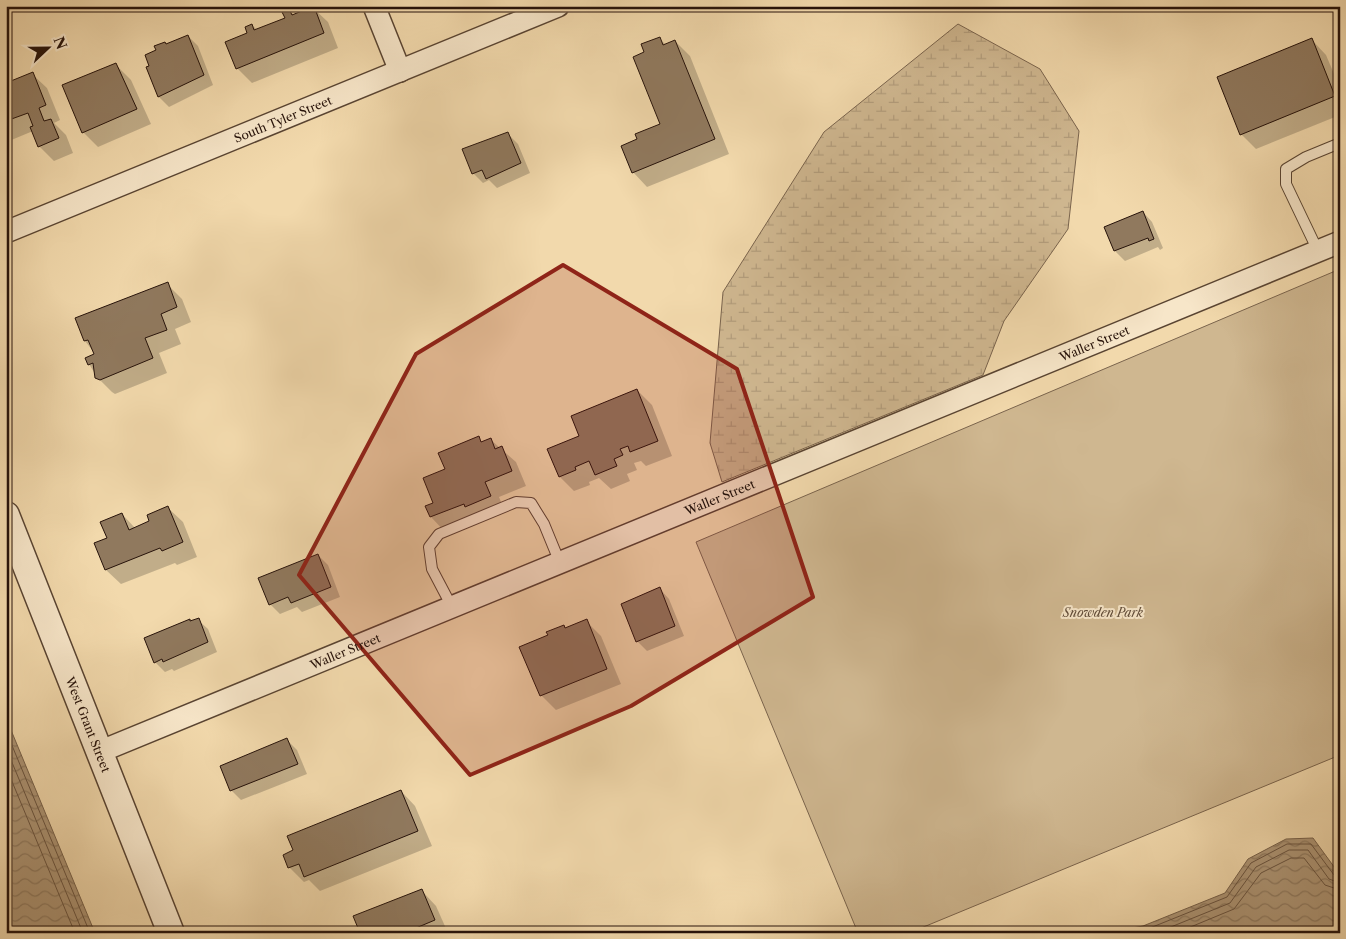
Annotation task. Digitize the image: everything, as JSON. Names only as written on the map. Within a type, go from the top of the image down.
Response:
[{"type":"street","points":[[374,6],[400,71]]},
{"type":"street","name":"South Tyler Street","points":[[6,232],[558,6]]},
{"type":"street","name":"Waller Street","points":[[99,752],[1340,242]]},
{"type":"street","name":"West Grant Street","points":[[6,515],[171,933]]},
{"type":"lane","points":[[1318,251],[1286,184],[1286,169],[1306,157],[1340,143]]},
{"type":"lane","points":[[452,607],[432,569],[429,547],[439,534],[516,502],[531,503],[544,524],[560,562]]},
{"type":"highlighted area","points":[[563,265],[737,369],[813,597],[631,706],[470,775],[299,575],[416,354]]},
{"type":"green space","points":[[958,24],[1040,69],[1079,131],[1068,229],[1004,321],[983,375],[722,482],[710,443],[723,292],[824,132]]},
{"type":"green space","name":"Snowden Park","points":[[1340,269],[1340,755],[909,933],[858,933],[696,542]]},
{"type":"water","points":[[6,718],[95,933],[6,933]]},
{"type":"water","points":[[1313,838],[1340,875],[1340,933],[1105,933],[1143,926],[1225,893],[1248,859],[1286,839]]},
{"type":"building","points":[[314,6],[324,33],[236,69],[225,42],[247,33],[245,27],[252,24],[254,30],[285,18],[282,12],[289,9],[292,15]]},
{"type":"building","points":[[188,35],[204,75],[158,97],[146,67],[149,66],[145,55],[156,50],[154,46],[165,42],[166,44]]},
{"type":"building","points":[[660,37],[663,45],[675,40],[715,139],[632,173],[621,146],[637,139],[635,134],[660,124],[633,57],[644,52],[641,44]]},
{"type":"building","points":[[1312,38],[1335,96],[1240,135],[1217,77]]},
{"type":"building","points":[[116,63],[137,109],[82,133],[62,85]]},
{"type":"building","points":[[33,72],[46,105],[39,108],[44,121],[51,119],[59,138],[38,147],[30,127],[33,126],[28,113],[6,121],[6,83]]},
{"type":"building","points":[[508,132],[521,163],[486,179],[482,170],[472,174],[462,149]]},
{"type":"building","points":[[1143,211],[1154,239],[1149,241],[1148,238],[1114,251],[1104,227]]},
{"type":"building","points":[[168,282],[177,307],[161,314],[167,330],[145,338],[153,358],[100,380],[95,378],[93,363],[88,365],[85,358],[94,354],[88,340],[84,341],[75,318]]},
{"type":"building","points":[[637,389],[658,441],[630,452],[628,446],[620,449],[623,455],[614,459],[617,466],[595,475],[589,461],[575,467],[576,470],[559,477],[547,449],[579,436],[571,416]]},
{"type":"building","points":[[479,436],[481,442],[491,438],[495,449],[502,446],[512,471],[485,482],[491,496],[465,507],[464,504],[430,517],[425,506],[433,503],[423,478],[445,469],[438,453]]},
{"type":"building","points":[[168,506],[183,542],[162,551],[160,548],[105,570],[94,543],[107,538],[100,522],[122,513],[129,530],[149,521],[147,515]]},
{"type":"building","points":[[318,554],[331,587],[291,603],[288,597],[269,605],[258,578]]},
{"type":"building","points":[[660,587],[675,626],[636,642],[621,604]]},
{"type":"building","points":[[199,618],[208,642],[163,662],[162,659],[154,663],[144,638],[190,619],[190,621]]},
{"type":"building","points":[[587,619],[607,669],[540,696],[519,647],[548,635],[546,632],[564,625],[565,628]]},
{"type":"building","points":[[287,738],[298,764],[230,791],[220,766]]},
{"type":"building","points":[[401,790],[418,831],[304,877],[299,864],[288,868],[283,855],[293,850],[287,836]]},
{"type":"building","points":[[422,889],[435,920],[404,933],[360,933],[353,916]]}]
